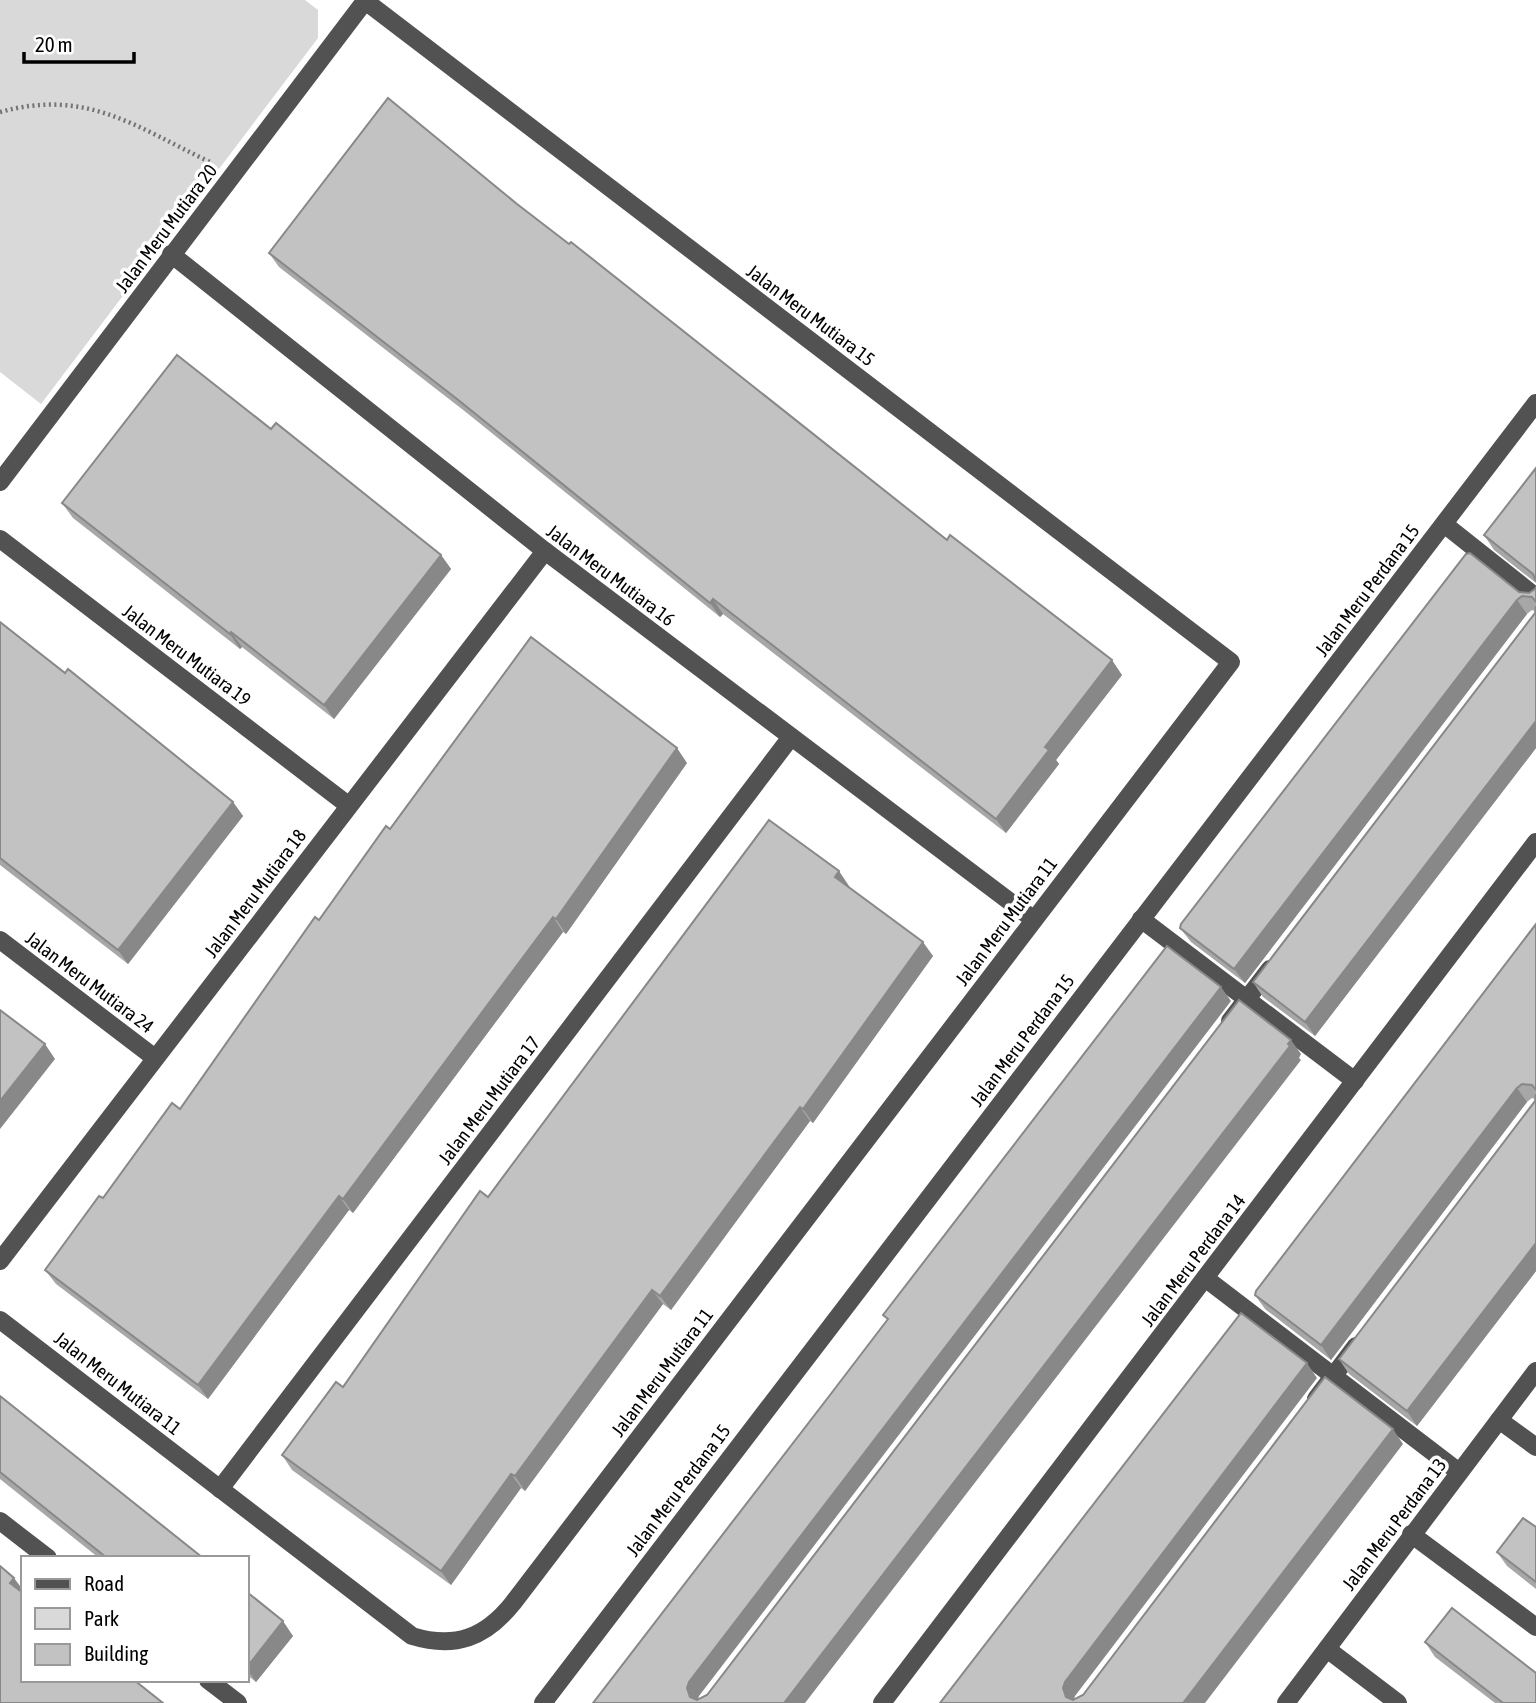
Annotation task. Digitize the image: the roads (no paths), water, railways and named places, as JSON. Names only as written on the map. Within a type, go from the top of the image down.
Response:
[{"type":"street","name":"Jalan Meru Mutiara 20","points":[[0,482],[365,0]]},
{"type":"street","name":"Jalan Meru Mutiara 15","points":[[365,0],[1231,662]]},
{"type":"street","name":"Jalan Meru Mutiara 16","points":[[172,254],[545,551],[1033,919]]},
{"type":"street","name":"Jalan Meru Perdana 15","points":[[543,1703],[1536,403]]},
{"type":"street","points":[[1444,524],[1536,597]]},
{"type":"street","name":"Jalan Meru Mutiara 19","points":[[0,539],[348,805]]},
{"type":"street","name":"Jalan Meru Mutiara 18","points":[[0,1261],[545,551]]},
{"type":"street","name":"Jalan Meru Mutiara 11","points":[[0,1320],[412,1636],[433,1642],[457,1641],[497,1623],[1231,662]]},
{"type":"street","name":"Jalan Meru Mutiara 17","points":[[220,1489],[791,737]]},
{"type":"street","name":"Jalan Meru Perdana 14","points":[[882,1703],[1536,842]]},
{"type":"street","points":[[1141,919],[1355,1081]]},
{"type":"street","name":"Jalan Meru Mutiara 24","points":[[0,940],[155,1058]]},
{"type":"street","points":[[1221,1032],[1280,956]]},
{"type":"street","points":[[1205,1278],[1332,1378],[1459,1472]]},
{"type":"street","points":[[1307,1410],[1365,1335]]},
{"type":"street","name":"Jalan Meru Perdana 13","points":[[1286,1703],[1536,1371]]},
{"type":"street","points":[[1499,1420],[1536,1447]]},
{"type":"street","points":[[0,1521],[45,1556]]},
{"type":"street","points":[[1411,1534],[1536,1627]]},
{"type":"street","points":[[1327,1649],[1398,1703]]},
{"type":"street","points":[[211,1682],[238,1703]]}]
